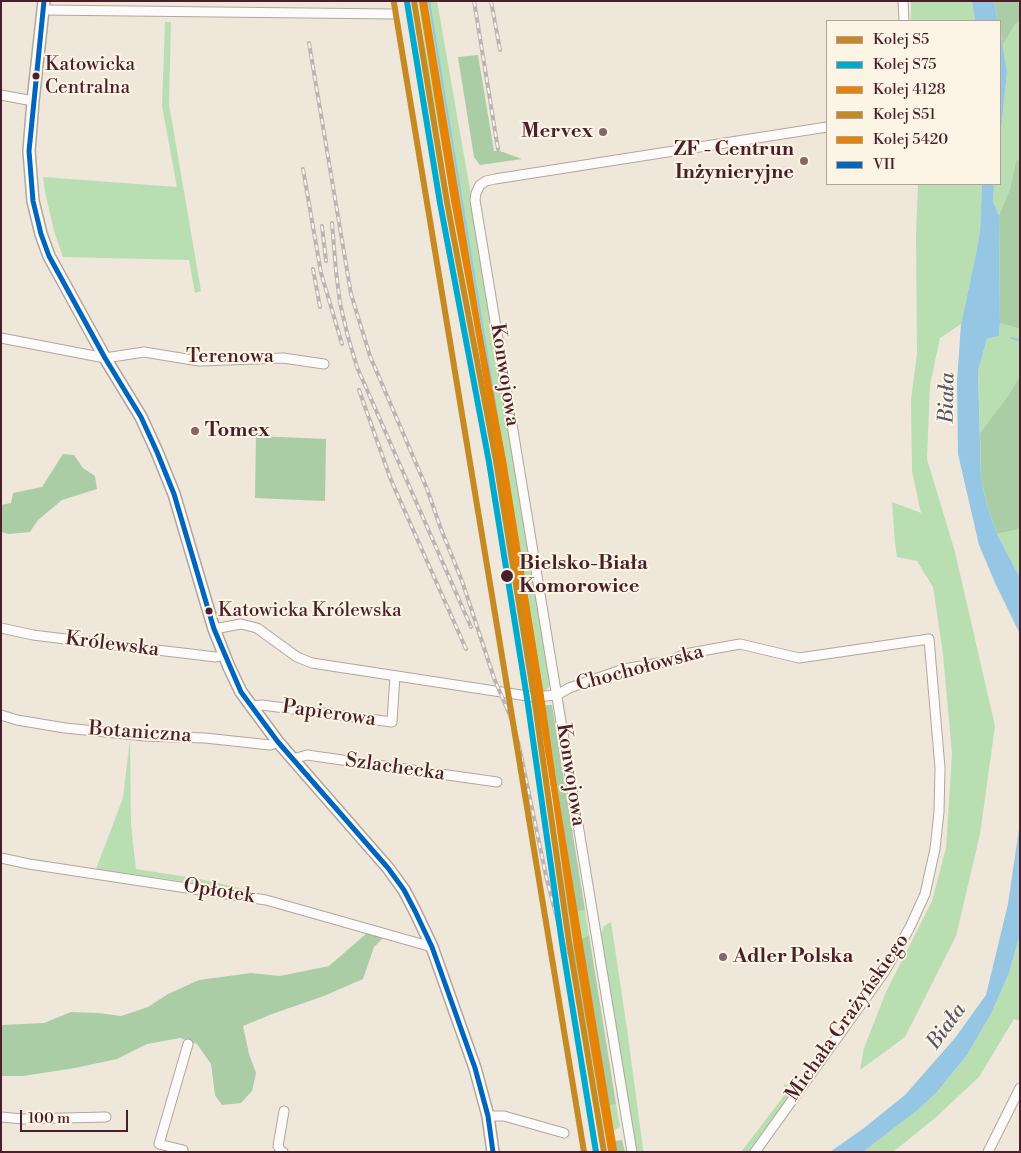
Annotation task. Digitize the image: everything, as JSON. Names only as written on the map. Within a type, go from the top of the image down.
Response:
[{"type":"street","points":[[903,1],[904,20]]},
{"type":"street","points":[[393,14],[43,6],[32,101],[30,167],[33,201],[41,234],[49,256],[105,358],[141,417],[158,452],[174,494],[214,629],[237,684],[250,706],[278,742],[393,875],[415,911],[432,947],[475,1068],[488,1116],[493,1152]]},
{"type":"street","points":[[1,95],[32,101]]},
{"type":"street","name":"Konwojowa","points":[[632,1152],[475,200],[476,193],[486,181],[495,179],[826,127]]},
{"type":"street","name":"Terenowa","points":[[1,338],[105,358],[144,352],[199,361],[283,358],[324,364]]},
{"type":"street","name":"Chochołowska","points":[[214,629],[241,624],[257,628],[297,657],[312,663],[524,696],[557,695],[569,688],[624,669],[670,661],[685,654],[740,644],[799,658],[929,639]]},
{"type":"street","name":"Królewska","points":[[1,628],[33,636],[216,657],[224,655]]},
{"type":"street","name":"Michała Grażyńskiego","points":[[755,1152],[885,971],[910,927],[925,894],[936,840],[940,768],[929,639]]},
{"type":"street","name":"Papierowa","points":[[250,706],[262,705],[392,722],[396,676]]},
{"type":"street","name":"Botaniczna","points":[[1,715],[18,720],[65,728],[145,736],[205,738],[270,745],[278,742]]},
{"type":"street","name":"Szlachecka","points":[[293,759],[307,755],[497,782]]},
{"type":"street","name":"Opłotek","points":[[1,858],[28,864],[266,900],[432,947]]},
{"type":"street","points":[[183,1152],[183,1150],[159,1144],[188,1044]]},
{"type":"street","points":[[988,1152],[1020,1088]]},
{"type":"street","points":[[284,1111],[278,1146],[284,1152]]},
{"type":"street","points":[[488,1116],[504,1116],[564,1133]]},
{"type":"street","points":[[1,1117],[24,1119],[106,1117]]},
{"type":"green space","points":[[418,1],[437,1],[551,680],[549,687],[545,691],[536,691],[490,416],[430,82]]},
{"type":"green space","points":[[911,1],[972,1],[975,20],[911,20]]},
{"type":"green space","points":[[994,1],[1017,1],[1020,4],[1020,21],[1015,24],[1002,46],[1001,20],[998,20]]},
{"type":"green space","points":[[1020,21],[1020,159],[1016,161],[1010,189],[999,215],[993,202],[994,185],[1001,185],[1001,131],[1007,72],[1002,46],[1015,23]]},
{"type":"green space","points":[[165,22],[171,22],[169,104],[201,291],[195,293],[189,260],[63,257],[54,231],[43,177],[177,187],[162,106]]},
{"type":"green space","points":[[478,55],[494,151],[500,151],[522,159],[480,165],[474,157],[458,57]]},
{"type":"green space","points":[[1020,159],[1020,329],[1000,323],[999,215],[1010,189],[1016,161]]},
{"type":"green space","points":[[918,185],[982,185],[980,231],[961,324],[940,338],[930,385],[927,459],[955,552],[995,726],[980,834],[956,936],[905,1037],[860,1070],[864,1048],[886,992],[932,901],[946,848],[952,754],[943,654],[933,587],[917,561],[897,557],[892,502],[921,513],[912,471],[911,400],[917,354],[916,234]]},
{"type":"green space","points":[[1000,323],[1020,329],[1020,380],[1018,380],[980,433],[978,371],[987,339],[999,336]]},
{"type":"green space","points":[[1018,379],[1020,380],[1020,529],[997,534],[986,502],[981,477],[980,433],[1010,393]]},
{"type":"green space","points":[[256,436],[326,439],[325,501],[255,498]]},
{"type":"green space","points":[[63,454],[74,455],[83,468],[95,476],[97,489],[62,500],[38,520],[30,532],[9,534],[1,532],[1,505],[11,503],[13,493],[42,487]]},
{"type":"green space","points":[[1020,529],[1020,578],[997,534]]},
{"type":"green space","points":[[540,705],[552,705],[585,910],[568,913]]},
{"type":"green space","points":[[130,739],[131,825],[136,869],[200,879],[257,892],[96,869],[123,798]]},
{"type":"green space","points":[[585,910],[589,935],[572,944],[568,913]]},
{"type":"green space","points":[[611,922],[644,1152],[636,1152],[600,937],[604,926]]},
{"type":"green space","points":[[367,933],[383,938],[374,947],[363,979],[324,996],[243,1026],[249,1054],[256,1073],[252,1091],[241,1103],[222,1105],[215,1095],[211,1064],[197,1044],[180,1038],[147,1044],[117,1059],[75,1068],[23,1076],[1,1076],[1,1025],[44,1023],[71,1012],[121,1016],[148,1007],[168,994],[199,980],[251,973],[280,976],[329,966]]},
{"type":"green space","points":[[1020,934],[1020,1021],[1014,1019],[979,1077],[935,1118],[893,1152],[863,1152],[919,1109],[937,1092],[967,1055],[991,1014],[1009,973]]},
{"type":"green space","points":[[589,935],[616,1104],[600,1107],[572,944]]},
{"type":"green space","points":[[784,1084],[787,1085],[791,1095],[752,1152],[741,1152],[786,1093]]},
{"type":"green space","points":[[616,1104],[620,1127],[612,1132],[604,1133],[600,1107]]},
{"type":"green space","points":[[622,1140],[625,1152],[611,1152],[610,1142]]},
{"type":"water","points":[[972,1],[994,1],[998,20],[975,20]]},
{"type":"water","points":[[1001,37],[1007,72],[1001,131]]},
{"type":"water","points":[[982,185],[994,185],[993,202],[999,215],[1000,323],[999,336],[987,339],[978,371],[981,477],[986,502],[997,534],[1020,578],[1020,634],[979,545],[958,454],[957,382],[961,324],[980,231]]},
{"type":"water","points":[[1020,822],[1020,934],[1009,973],[991,1014],[967,1055],[937,1092],[919,1109],[863,1152],[830,1152],[905,1095],[955,1038],[986,995],[1008,904]]},
{"type":"waterway","points":[[429,1],[542,690]]},
{"type":"waterway","points":[[1011,338],[1020,340]]},
{"type":"waterway","points":[[544,704],[569,900],[578,936],[598,1057]]},
{"type":"railway","points":[[474,1],[498,149]]},
{"type":"railway","points":[[491,1],[500,50]]},
{"type":"railway","points":[[309,43],[351,294],[370,356],[427,489],[462,581],[494,678],[513,723],[546,876],[566,953]]},
{"type":"railway","points":[[303,169],[321,273],[342,344]]},
{"type":"railway","points":[[332,223],[340,303],[357,367],[471,627]]},
{"type":"railway","points":[[322,226],[326,261]]},
{"type":"railway","points":[[313,269],[320,307]]},
{"type":"railway","points":[[359,390],[391,480],[466,649]]},
{"type":"rail line","name":"S5","points":[[414,1],[447,202],[496,461],[534,697],[569,942],[604,1152]]},
{"type":"rail line","name":"4128","points":[[422,1],[454,201],[503,460],[541,696],[576,941],[611,1151]]},
{"type":"rail line","name":"5420","points":[[424,1],[614,1150]]},
{"type":"rail line","name":"S75","points":[[407,2],[440,203],[489,462],[527,698],[562,943],[596,1152]]},
{"type":"rail line","name":"S51","points":[[394,3],[584,1152]]},
{"type":"transit line","name":"VII","points":[[44,1],[29,151],[33,201],[41,234],[49,256],[105,358],[141,417],[157,452],[174,494],[214,629],[241,692],[278,742],[388,868],[404,890],[415,911],[432,947],[475,1068],[488,1116],[493,1152]]},
{"type":"place","name":"Katowicka Centralna","points":[[36,76]]},
{"type":"place","name":"Mervex","points":[[603,132]]},
{"type":"place","name":"ZF - Centrun Inżynieryjne","points":[[804,161]]},
{"type":"place","name":"Tomex","points":[[195,431]]},
{"type":"place","name":"Bielsko-Biała Komorowice","points":[[507,576]]},
{"type":"place","name":"Katowicka Królewska","points":[[209,611]]},
{"type":"place","name":"Adler Polska","points":[[723,957]]},
{"type":"water label","name":"Biała","points":[[948,398]]},
{"type":"water label","name":"Biała","points":[[947,1027]]}]
